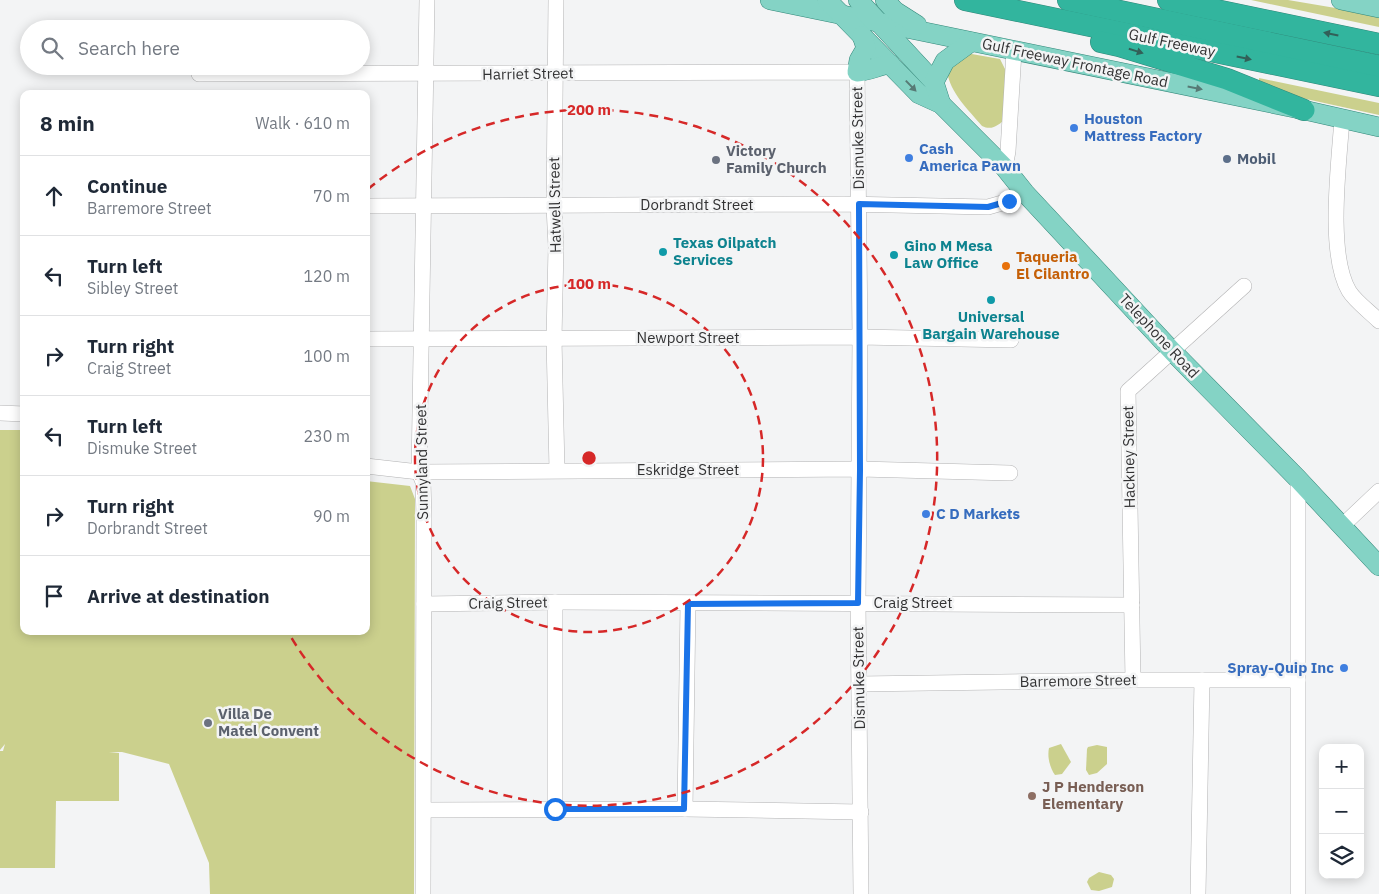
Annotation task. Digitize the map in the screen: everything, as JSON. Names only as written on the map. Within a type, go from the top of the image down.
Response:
[{"type":"highway","name":"Gulf Freeway","points":[[1068,0],[1379,66]]},
{"type":"highway","points":[[1168,0],[1379,44]]},
{"type":"highway","name":"Gulf Freeway","points":[[969,1],[1379,86]]},
{"type":"highway","points":[[969,1],[1003,22],[1119,46],[1227,79],[1304,110]]},
{"type":"main road","name":"Gulf Freeway Frontage Road","points":[[770,0],[1379,127]]},
{"type":"main road","name":"Telephone Road","points":[[827,0],[919,94],[941,104],[1005,168],[1025,193],[1173,352],[1298,479],[1379,566]]},
{"type":"main road","name":"Telephone Road","points":[[858,0],[934,82],[941,104]]},
{"type":"main road","points":[[885,0],[895,12],[927,32]]},
{"type":"main road","points":[[1341,0],[1379,8]]},
{"type":"main road","points":[[862,36],[866,48],[859,60],[857,72],[868,72],[879,66],[890,64]]},
{"type":"main road","points":[[934,82],[945,61],[971,42]]},
{"type":"street","name":"Sunnyland Street","points":[[423,894],[423,482],[419,472],[427,0]]},
{"type":"street","name":"Hatwell Street","points":[[556,0],[554,340],[557,470]]},
{"type":"street","points":[[1005,168],[1008,151],[1014,51]]},
{"type":"street","name":"Harriet Street","points":[[370,74],[857,72]]},
{"type":"street","name":"Dismuke Street","points":[[857,72],[860,337],[858,603],[862,894]]},
{"type":"street","points":[[1342,119],[1336,237],[1341,270],[1349,292],[1379,321]]},
{"type":"street","name":"Dorbrandt Street","points":[[370,206],[859,204],[988,207],[1009,201],[1025,193]]},
{"type":"street","name":"Hackney Street","points":[[1133,680],[1128,391],[1244,286]]},
{"type":"street","name":"Newport Street","points":[[370,339],[554,340],[860,337],[1011,340]]},
{"type":"street","points":[[0,414],[20,414]]},
{"type":"street","name":"Eskridge Street","points":[[370,466],[419,472],[860,470],[1010,473]]},
{"type":"street","points":[[1298,479],[1298,894]]},
{"type":"street","points":[[1342,526],[1379,490]]},
{"type":"street","points":[[555,602],[555,809]]},
{"type":"street","name":"Craig Street","points":[[424,604],[555,602],[1132,605]]},
{"type":"street","points":[[684,809],[688,604]]},
{"type":"street","name":"Barremore Street","points":[[859,684],[1133,680],[1298,680]]},
{"type":"street","points":[[1198,894],[1202,680]]},
{"type":"street","points":[[424,810],[684,809],[861,812]]},
{"type":"green space","points":[[1251,0],[1288,0],[1371,14],[1379,16],[1379,27]]},
{"type":"green space","points":[[966,53],[1000,59],[1006,71],[1006,118],[995,126],[989,128],[982,126],[960,100],[949,79],[947,71]]},
{"type":"green space","points":[[1259,78],[1379,103],[1379,115],[1297,97],[1259,84]]},
{"type":"green space","name":"Villa De Matel Convent","points":[[0,430],[20,430],[20,635],[370,635],[370,481],[410,486],[415,499],[414,894],[210,894],[209,863],[169,764],[122,752],[109,752],[119,753],[119,801],[56,801],[55,868],[0,868],[0,751],[3,751],[5,744],[0,750]]},
{"type":"green space","points":[[1061,744],[1071,762],[1062,774],[1055,775],[1049,762],[1049,748]]},
{"type":"green space","points":[[1097,745],[1107,747],[1107,764],[1097,773],[1089,775],[1086,770],[1087,749]]},
{"type":"green space","points":[[1099,872],[1111,875],[1114,879],[1112,887],[1099,891],[1091,890],[1087,882],[1089,878]]},
{"type":"place","name":"Houston Mattress Factory","points":[[1074,128]]},
{"type":"place","name":"Cash America Pawn","points":[[909,158]]},
{"type":"place","name":"Mobil","points":[[1227,159]]},
{"type":"place","name":"Victory Family Church","points":[[716,160]]},
{"type":"place","name":"Texas Oilpatch Services","points":[[663,252]]},
{"type":"place","name":"Gino M Mesa Law Office","points":[[894,255]]},
{"type":"place","name":"Taqueria El Cilantro","points":[[1006,266]]},
{"type":"place","name":"Universal Bargain Warehouse","points":[[991,300]]},
{"type":"place","name":"C D Markets","points":[[926,514]]},
{"type":"place","name":"Spray-Quip Inc","points":[[1344,668]]},
{"type":"place","name":"Villa De Matel Convent","points":[[208,723]]},
{"type":"place","name":"J P Henderson Elementary","points":[[1032,796]]},
{"type":"route","points":[[555,809],[684,809],[688,604],[858,603],[860,470],[859,204],[988,207],[1009,201]]}]
